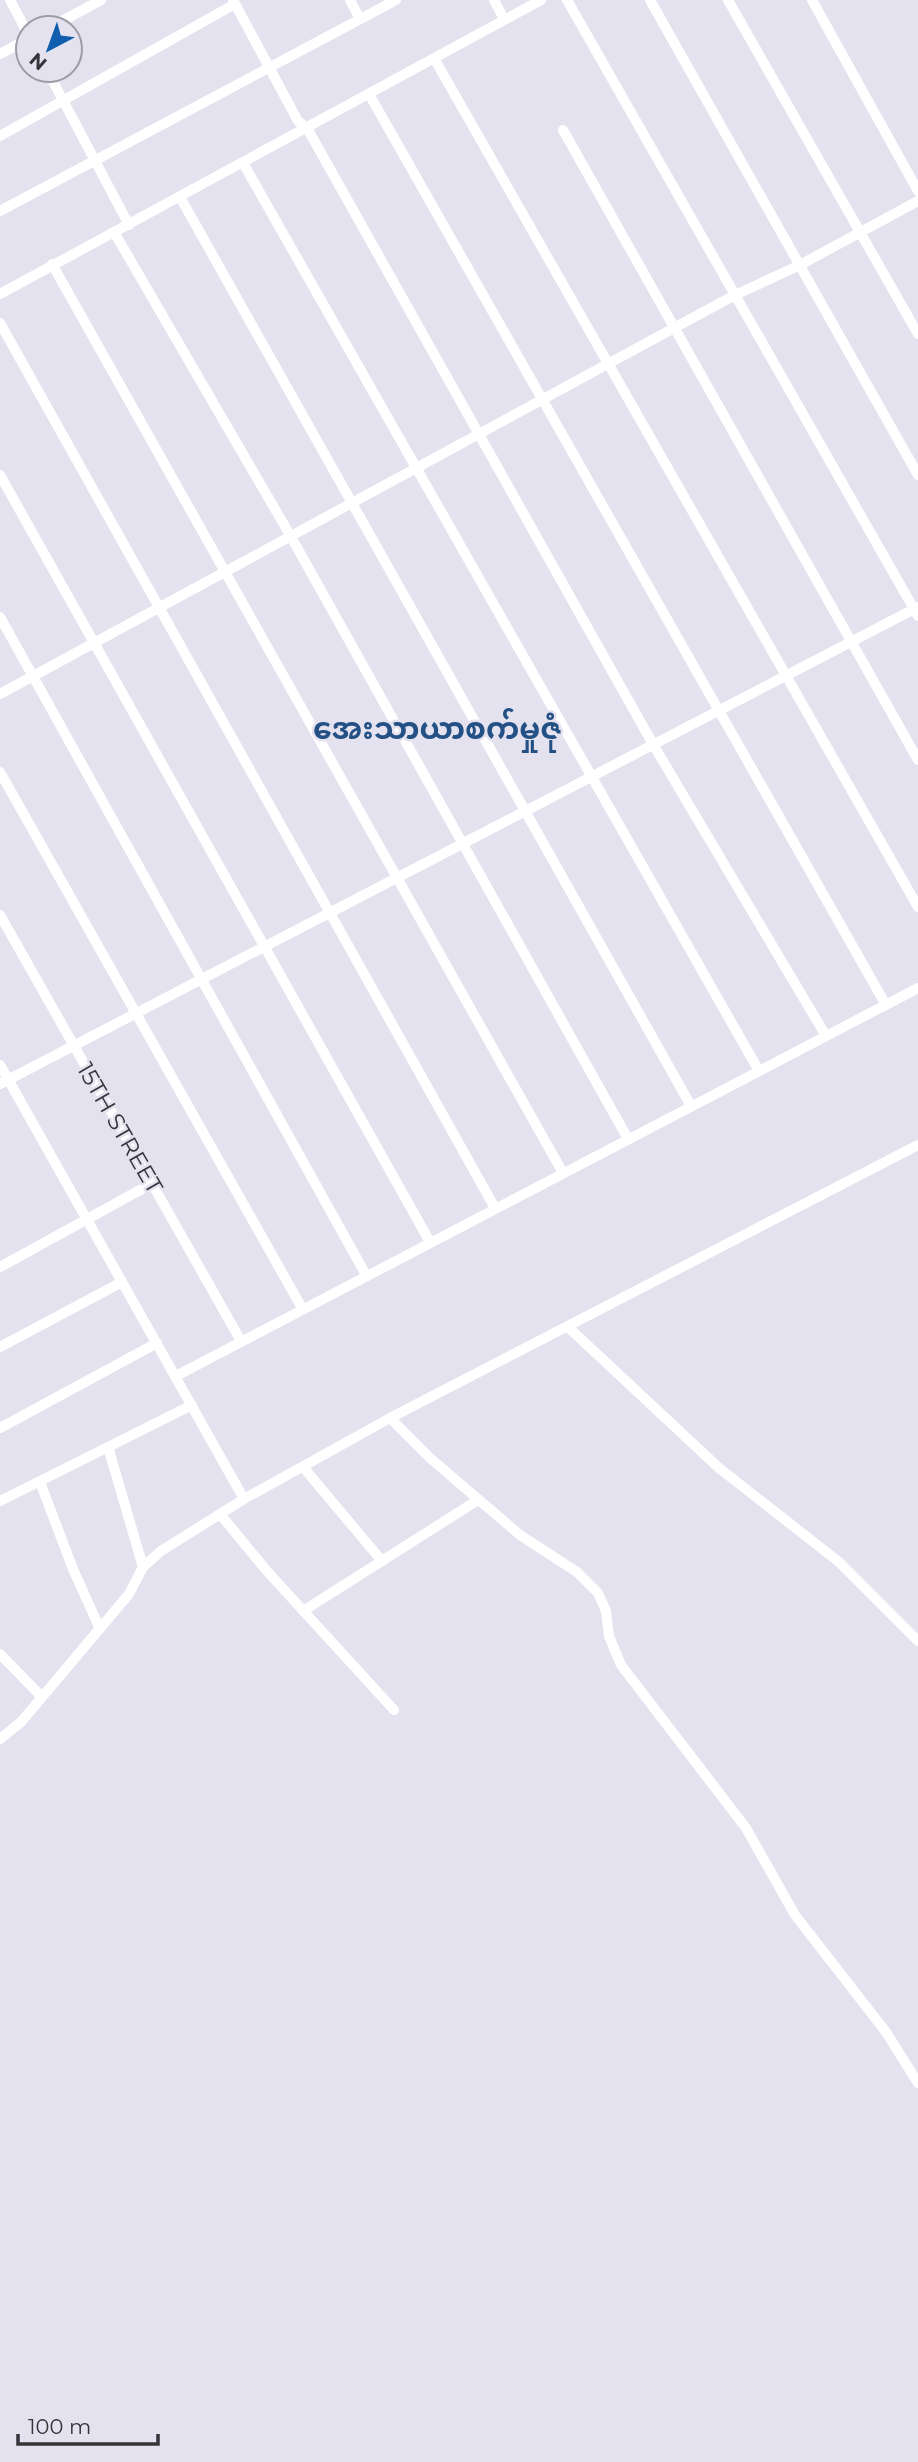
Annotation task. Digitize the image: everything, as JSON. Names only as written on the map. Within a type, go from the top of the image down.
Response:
[{"type":"street","points":[[75,14],[101,0]]},
{"type":"street","points":[[351,0],[360,19]]},
{"type":"street","points":[[0,211],[396,0]]},
{"type":"street","points":[[494,0],[504,19]]},
{"type":"street","points":[[0,294],[435,60],[541,0]]},
{"type":"street","points":[[4,1082],[852,641],[917,611],[733,296],[568,0]]},
{"type":"street","points":[[650,0],[918,475]]},
{"type":"street","points":[[728,0],[918,334]]},
{"type":"street","points":[[812,0],[918,191]]},
{"type":"street","points":[[0,136],[64,102],[234,2],[298,121],[307,128],[654,746],[826,1036]]},
{"type":"street","points":[[435,60],[918,908]]},
{"type":"street","points":[[54,84],[129,225]]},
{"type":"street","points":[[369,94],[886,1005]]},
{"type":"street","points":[[563,130],[918,760]]},
{"type":"street","points":[[243,163],[590,778],[759,1071]]},
{"type":"street","points":[[180,197],[354,502],[691,1107]]},
{"type":"street","points":[[0,694],[159,605],[417,469],[733,296],[798,266],[918,201]]},
{"type":"street","points":[[114,232],[290,535],[461,845],[628,1139]]},
{"type":"street","points":[[52,264],[400,877],[563,1173]]},
{"type":"street","points":[[0,323],[495,1208]]},
{"type":"street","points":[[0,475],[430,1242]]},
{"type":"street","points":[[0,617],[366,1275]]},
{"type":"street","points":[[0,772],[302,1308]]},
{"type":"street","name":"15TH STREET","points":[[0,915],[241,1341]]},
{"type":"street","points":[[176,1376],[918,988]]},
{"type":"street","points":[[0,1065],[4,1082],[87,1218],[244,1499]]},
{"type":"street","points":[[0,1739],[22,1723],[41,1696],[129,1594],[143,1567],[161,1551],[244,1499],[390,1419],[918,1145]]},
{"type":"street","points":[[0,1267],[151,1184]]},
{"type":"street","points":[[0,1347],[122,1282]]},
{"type":"street","points":[[568,1327],[719,1468],[839,1562],[918,1641]]},
{"type":"street","points":[[0,1428],[157,1343]]},
{"type":"street","points":[[0,1501],[192,1405]]},
{"type":"street","points":[[390,1419],[478,1500],[520,1535],[577,1572],[598,1593],[606,1611],[609,1636],[621,1665],[746,1828],[795,1915],[886,2032],[918,2082]]},
{"type":"street","points":[[108,1447],[143,1567]]},
{"type":"street","points":[[303,1466],[382,1562]]},
{"type":"street","points":[[40,1482],[72,1569],[100,1629]]},
{"type":"street","points":[[303,1611],[478,1500]]},
{"type":"street","points":[[220,1514],[303,1611],[394,1710]]},
{"type":"street","points":[[0,1654],[41,1696]]},
{"type":"district","name":"အေးသာယာစက်မှုဇုံ","points":[[437,728]]}]
